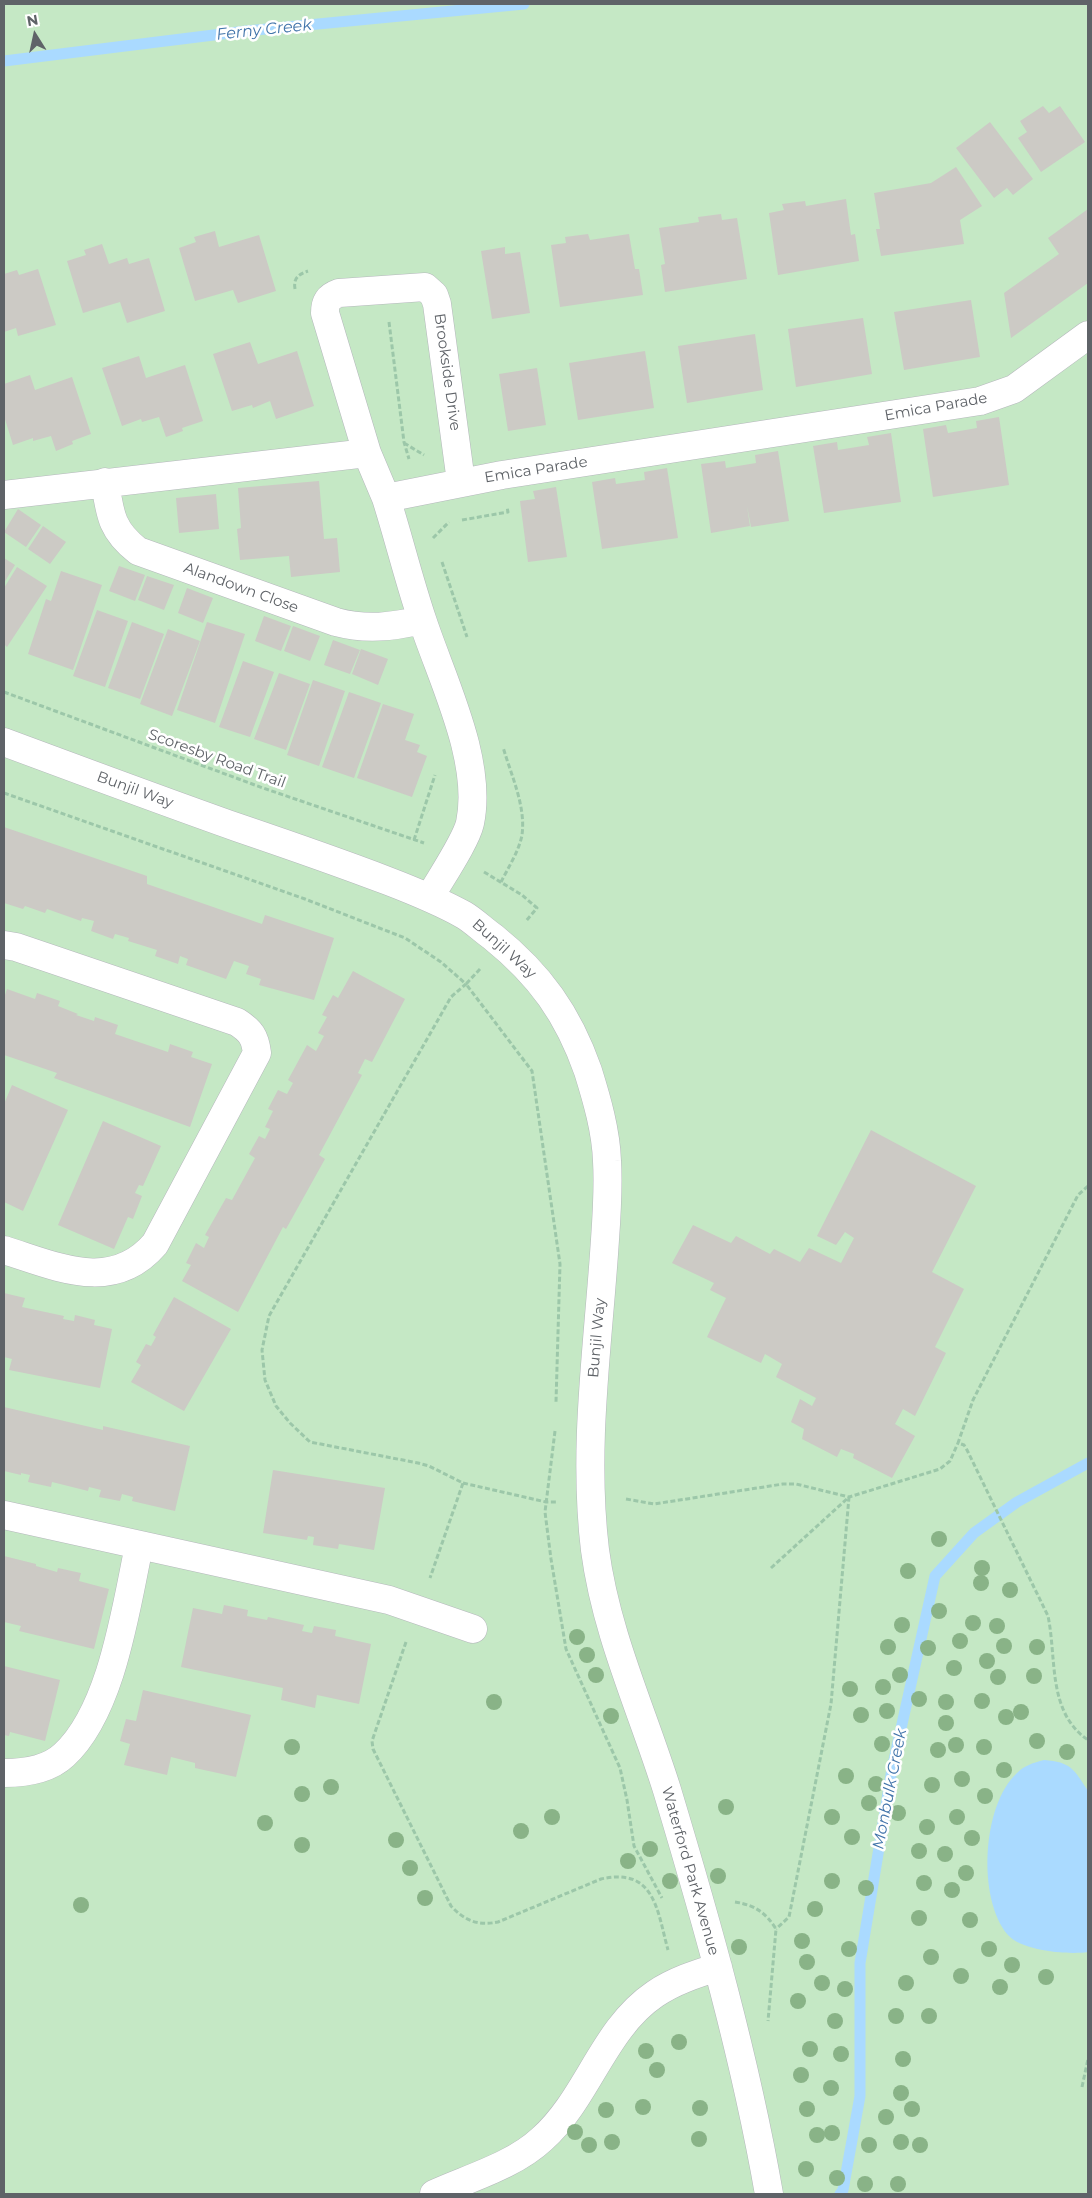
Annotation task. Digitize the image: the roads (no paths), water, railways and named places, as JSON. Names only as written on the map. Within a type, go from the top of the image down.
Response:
[{"type":"street","name":"Brookside Drive","points":[[367,453],[325,313],[325,304],[331,296],[339,293],[425,287],[434,295],[437,304],[461,482]]},
{"type":"street","name":"Emica Parade","points":[[386,498],[461,482],[980,401],[1014,389],[1088,336]]},
{"type":"street","points":[[4,494],[367,453],[386,498],[422,620],[468,752],[473,782],[470,826],[430,897]]},
{"type":"street","name":"Alandown Close","points":[[105,482],[114,525],[123,540],[138,551],[336,622],[374,628],[398,626],[422,620]]},
{"type":"street","name":"Bunjil Way","points":[[4,742],[340,862],[430,897],[468,917],[526,966],[548,990],[566,1018],[580,1048],[599,1110],[607,1160],[607,1196],[601,1302],[593,1377],[589,1460],[596,1552]]},
{"type":"street","points":[[4,945],[16,947],[237,1022],[250,1030],[256,1040],[257,1053],[155,1244],[144,1257],[128,1267],[95,1273],[77,1272],[4,1250]]},
{"type":"street","points":[[4,1515],[389,1600],[473,1629]]},
{"type":"street","points":[[4,1773],[28,1772],[53,1763],[64,1754],[94,1711],[113,1664],[139,1546]]},
{"type":"street","name":"Waterford Park Avenue","points":[[596,1552],[603,1592],[617,1646],[665,1785],[718,1967],[767,2184]]},
{"type":"street","points":[[434,2194],[511,2159],[541,2140],[571,2107],[605,2050],[637,2009],[656,1993],[676,1982],[718,1967]]},
{"type":"water","points":[[1044,1760],[1060,1763],[1071,1768],[1088,1791],[1088,1952],[1046,1951],[1024,1945],[1008,1935],[998,1919],[991,1899],[988,1876],[988,1852],[996,1807],[1005,1788],[1020,1770]]},
{"type":"waterway","name":"Ferny Creek","points":[[4,61],[246,31],[524,4]]},
{"type":"waterway","name":"Monbulk Creek","points":[[840,2194],[843,2190],[860,2096],[860,1963],[892,1769],[935,1576],[974,1533],[1017,1502],[1088,1463]]}]
